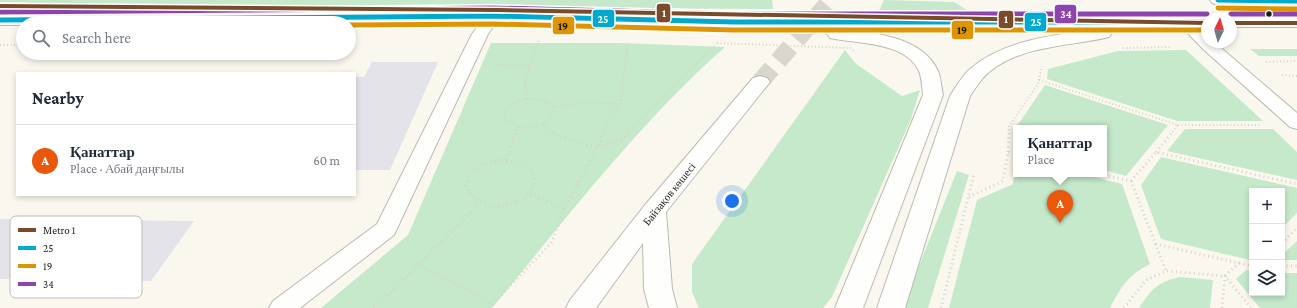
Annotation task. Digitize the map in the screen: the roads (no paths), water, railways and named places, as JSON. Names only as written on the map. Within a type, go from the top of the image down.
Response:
[{"type":"main road","points":[[1218,0],[1297,1]]},
{"type":"main road","points":[[0,10],[59,16]]},
{"type":"main road","points":[[356,18],[493,16],[734,22],[1201,22]]},
{"type":"main road","points":[[0,20],[16,20]]},
{"type":"main road","points":[[734,22],[863,37],[892,43],[912,54],[927,68],[933,95],[849,308]]},
{"type":"main road","points":[[891,308],[960,96],[976,74],[997,58],[1041,43],[1178,22]]},
{"type":"main road","points":[[1237,22],[1297,22]]},
{"type":"main road","name":"Байзақов көшесі","points":[[580,308],[654,211],[760,82]]},
{"type":"main road","points":[[654,211],[658,289],[663,308]]},
{"type":"lane","points":[[282,308],[386,229],[480,34],[493,16]]},
{"type":"lane","points":[[1178,22],[1209,46],[1297,123]]},
{"type":"tunnel","points":[[760,82],[831,0]]},
{"type":"metro line","name":"1","points":[[0,6],[498,10],[1201,23]]},
{"type":"metro line","name":"1","points":[[1237,23],[1297,23]]},
{"type":"place","name":"Қанаттар","points":[[1060,223]]}]
